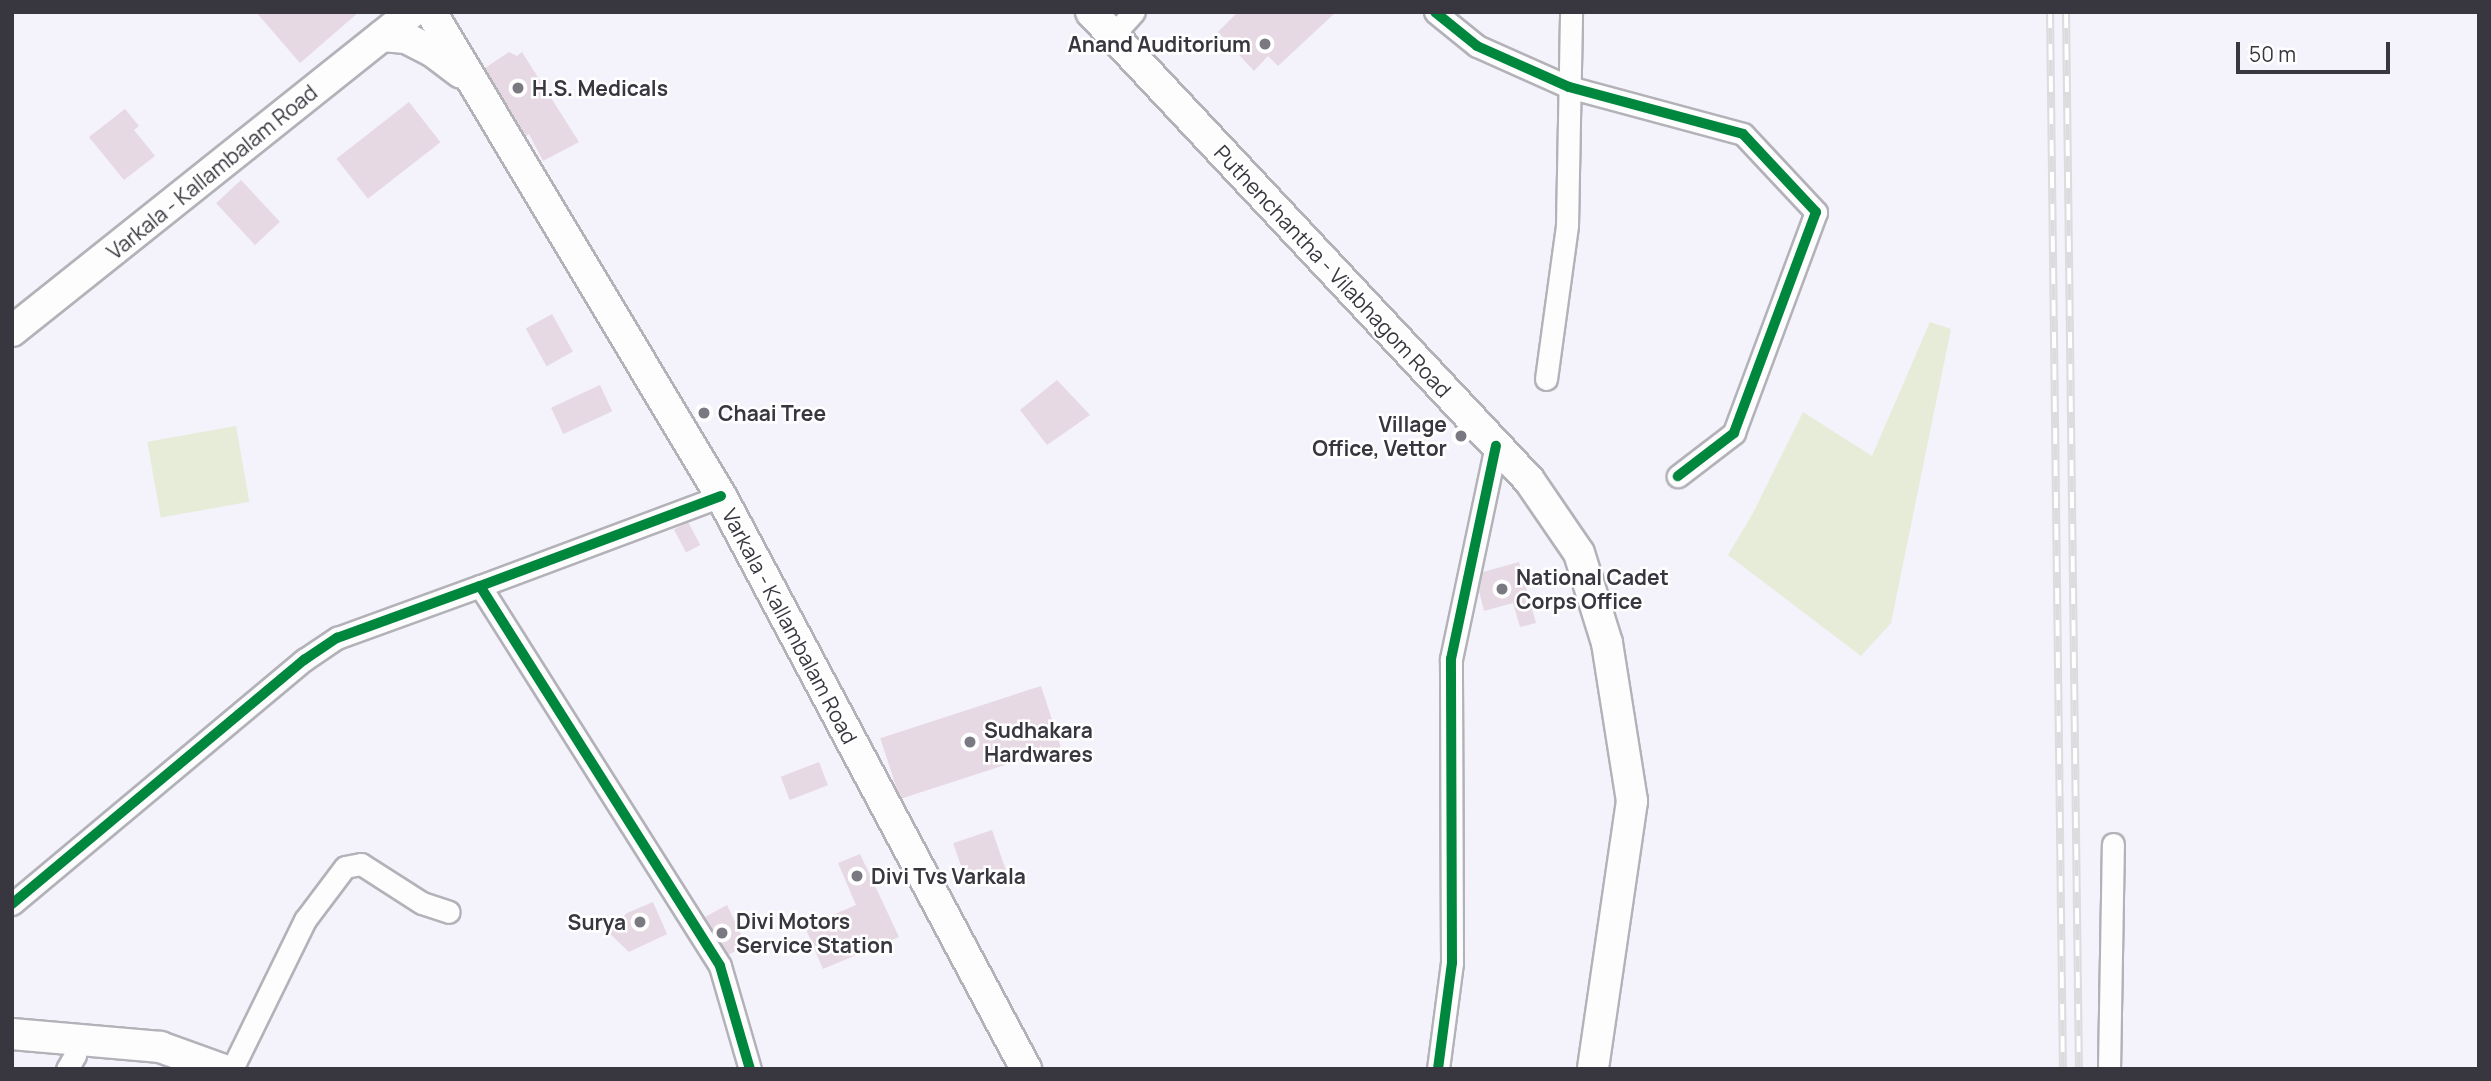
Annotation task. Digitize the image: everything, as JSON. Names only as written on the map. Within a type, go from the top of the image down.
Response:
[{"type":"main road","name":"Varkala - Kallambalam Road","points":[[12,331],[412,12]]},
{"type":"main road","name":"Varkala - Kallambalam Road","points":[[431,12],[721,496],[1027,1069]]},
{"type":"main road","name":"Puthenchantha - Vilabhagom Road","points":[[1091,12],[1529,480],[1579,552],[1607,643],[1632,801],[1593,1069]]},
{"type":"main road","points":[[382,36],[406,38],[432,51],[472,81]]},
{"type":"main road","points":[[12,1034],[160,1047],[221,1069]]},
{"type":"street","points":[[1113,35],[1134,12]]},
{"type":"street","points":[[1435,12],[1477,46],[1569,86],[1743,134],[1816,212],[1734,433],[1678,476]]},
{"type":"street","points":[[1545,379],[1567,225],[1571,12]]},
{"type":"street","points":[[1438,1069],[1452,963],[1451,659],[1496,446]]},
{"type":"street","points":[[12,904],[304,660],[337,638],[721,496]]},
{"type":"street","points":[[480,586],[720,966],[750,1069]]},
{"type":"street","points":[[2109,1069],[2113,844]]},
{"type":"street","points":[[232,1069],[305,920],[345,867],[361,864],[414,899],[449,912]]},
{"type":"street","points":[[67,1069],[75,1055],[76,1040]]},
{"type":"green space","points":[[1930,322],[1951,329],[1891,623],[1861,656],[1728,555],[1753,513],[1803,412],[1872,456]]},
{"type":"green space","points":[[236,426],[249,502],[161,517],[147,442]]},
{"type":"building","points":[[256,12],[359,12],[300,63]]},
{"type":"building","name":"Anand Auditorium","points":[[1238,12],[1336,12],[1278,66],[1268,56],[1254,71],[1218,32]]},
{"type":"building","name":"H.S. Medicals","points":[[509,52],[517,56],[522,52],[579,142],[543,161],[529,134],[526,136],[485,68]]},
{"type":"building","points":[[409,102],[440,142],[368,199],[337,159]]},
{"type":"building","points":[[125,109],[139,126],[134,130],[155,156],[124,180],[89,137]]},
{"type":"building","points":[[241,180],[280,222],[255,245],[216,203]]},
{"type":"building","points":[[552,314],[573,352],[547,366],[526,329]]},
{"type":"building","points":[[1057,380],[1090,415],[1047,445],[1020,410]]},
{"type":"building","points":[[600,385],[612,411],[563,434],[551,408]]},
{"type":"building","points":[[688,522],[700,545],[686,552],[674,530]]},
{"type":"building","name":"National Cadet Corps Office","points":[[1519,562],[1536,623],[1520,627],[1513,603],[1484,611],[1479,591],[1483,572]]},
{"type":"building","name":"Sudhakara Hardwares","points":[[1041,686],[1061,747],[900,799],[880,738]]},
{"type":"building","points":[[819,762],[828,785],[790,800],[781,777]]},
{"type":"building","points":[[992,830],[1006,870],[967,883],[953,843]]},
{"type":"building","points":[[860,854],[899,937],[823,969],[805,927],[856,905],[838,863]]},
{"type":"building","name":"Surya","points":[[653,902],[667,934],[629,952],[608,932],[627,913]]},
{"type":"building","name":"Divi Motors Service Station","points":[[727,905],[746,945],[728,955],[705,917]]},
{"type":"railway","points":[[2050,12],[2063,1069]]},
{"type":"railway","points":[[2066,12],[2079,1069]]},
{"type":"cycle path","points":[[1435,12],[1477,46],[1569,87],[1743,134],[1816,212],[1734,433],[1678,476]]},
{"type":"cycle path","points":[[1438,1069],[1452,963],[1451,659],[1496,446]]},
{"type":"cycle path","points":[[721,496],[480,586],[720,966],[750,1069]]},
{"type":"cycle path","points":[[12,904],[304,660],[337,638],[480,586]]},
{"type":"place","name":"Anand Auditorium","points":[[1265,44]]},
{"type":"place","name":"H.S. Medicals","points":[[518,88]]},
{"type":"place","name":"Chaai Tree","points":[[704,413]]},
{"type":"place","name":"Village Office, Vettor","points":[[1461,436]]},
{"type":"place","name":"National Cadet Corps Office","points":[[1502,589]]},
{"type":"place","name":"Sudhakara Hardwares","points":[[970,742]]},
{"type":"place","name":"Divi Tvs Varkala","points":[[857,876]]},
{"type":"place","name":"Surya","points":[[640,922]]},
{"type":"place","name":"Divi Motors Service Station","points":[[722,933]]}]
